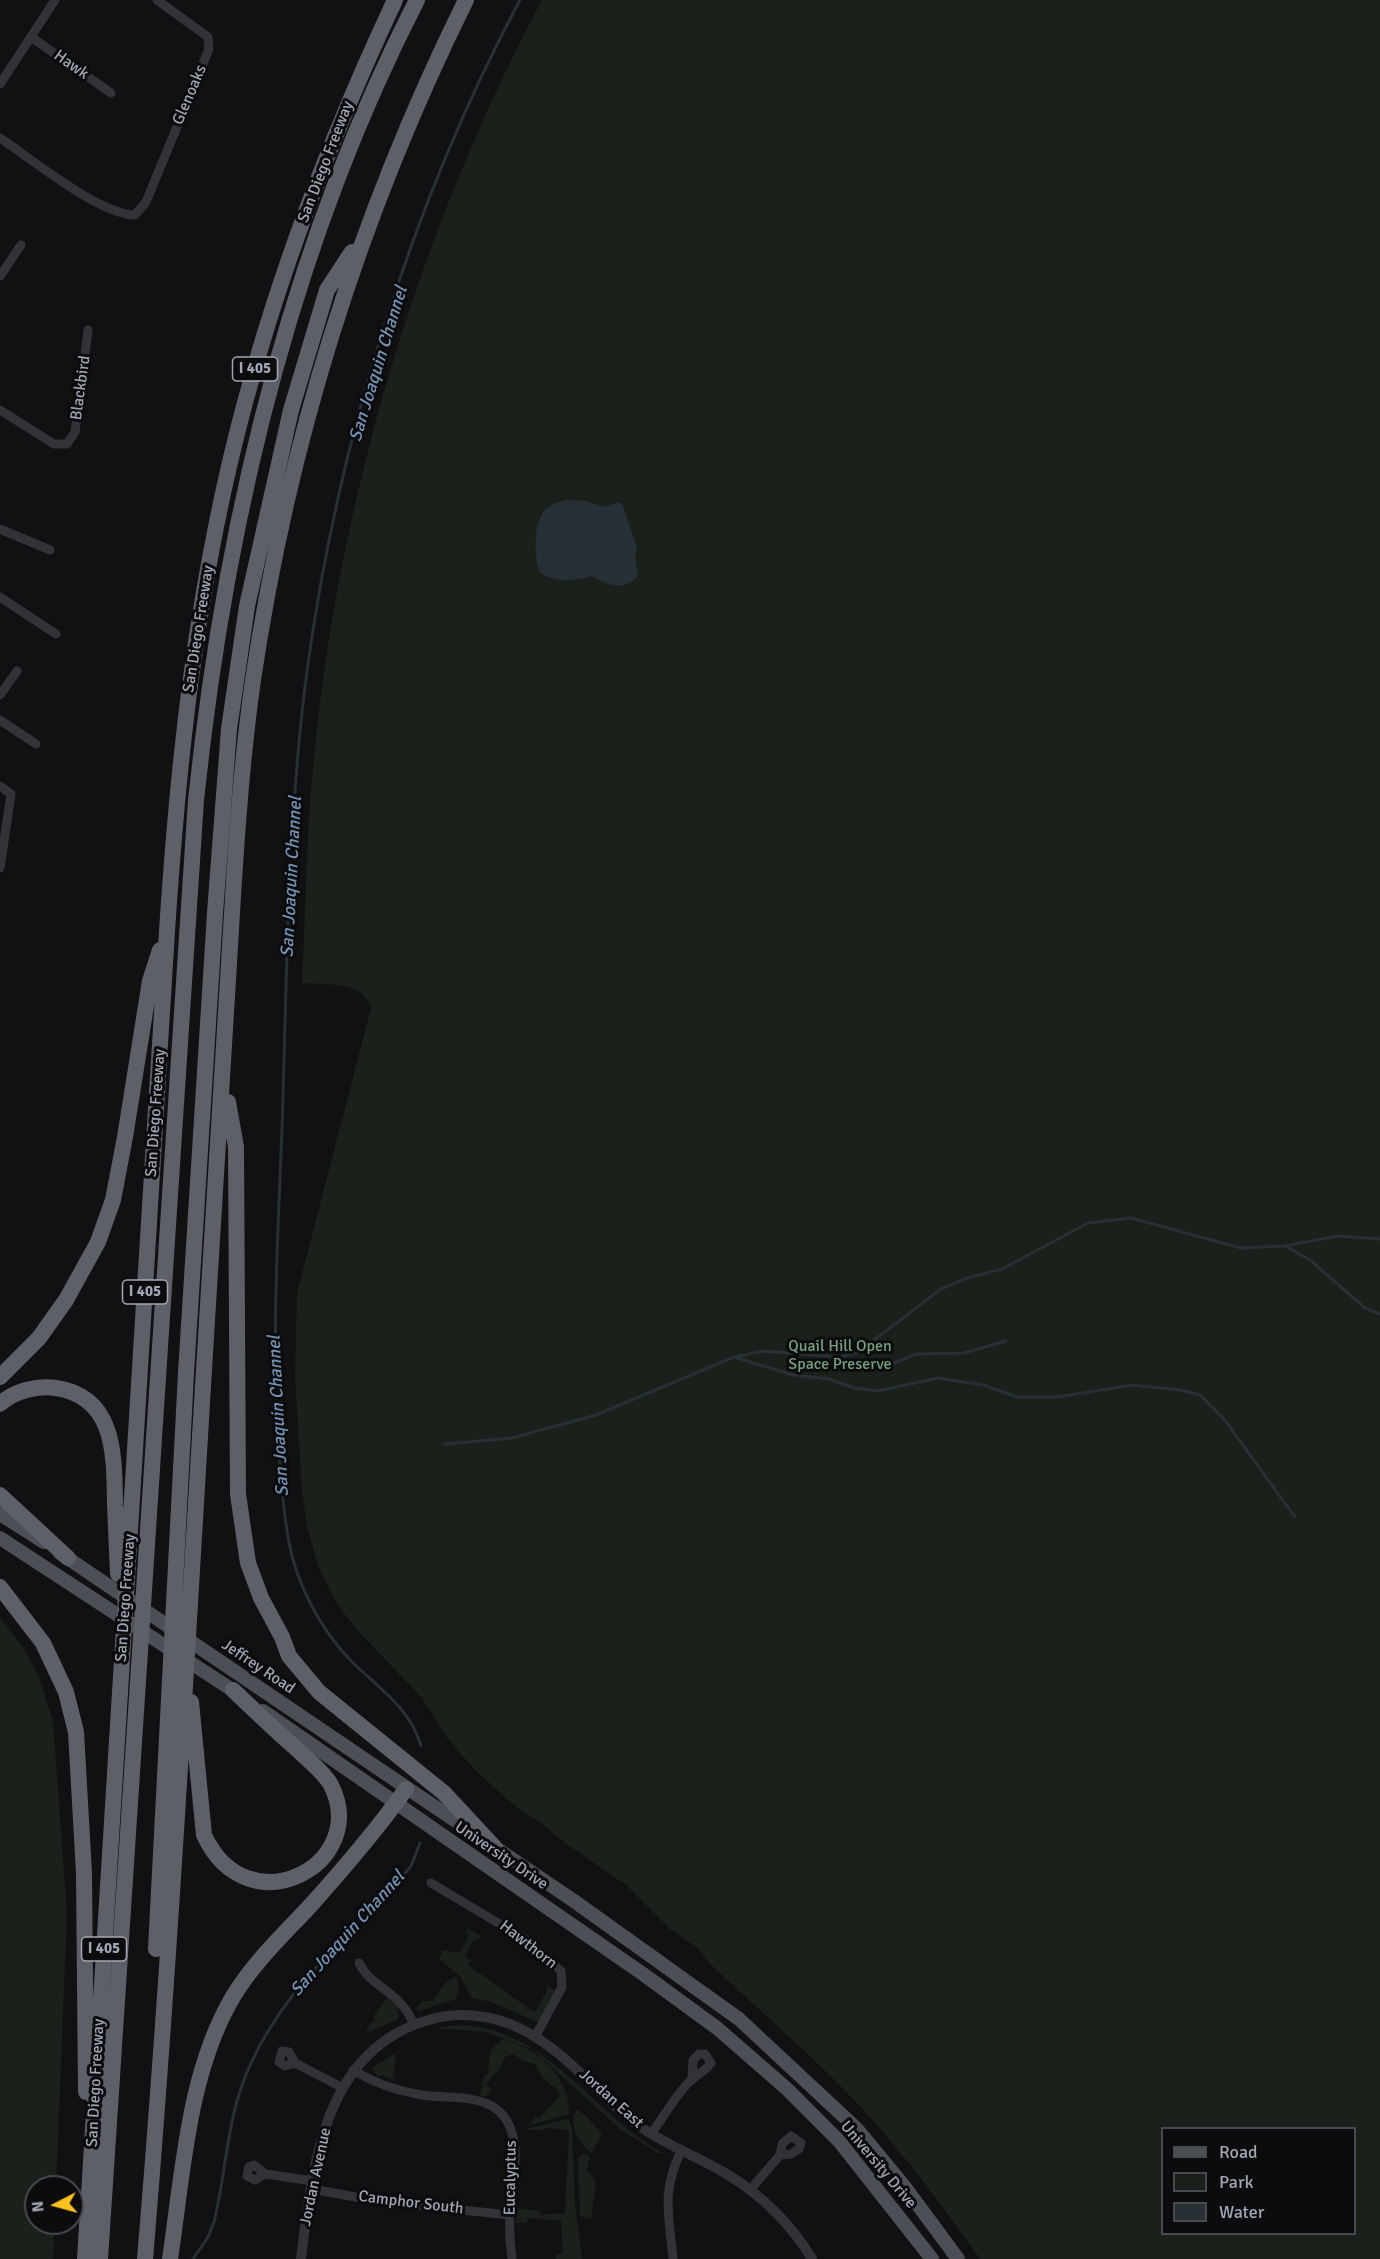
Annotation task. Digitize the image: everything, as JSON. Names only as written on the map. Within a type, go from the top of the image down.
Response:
[{"type":"highway","name":"San Diego Freeway","points":[[85,2259],[167,931],[180,756],[191,674],[216,525],[233,448],[265,331],[299,230],[352,93],[395,0]]},
{"type":"highway","points":[[100,2259],[195,800],[206,704],[225,582],[255,442],[278,355],[334,189],[417,0]]},
{"type":"highway","points":[[146,2259],[243,772],[266,604],[286,506],[313,397],[367,229],[410,120],[466,0]]},
{"type":"highway","points":[[164,1997],[156,1951],[166,1744],[212,948],[229,729],[260,538],[294,398],[327,290],[367,229]]},
{"type":"highway","points":[[0,1377],[39,1338],[66,1300],[98,1242],[113,1200],[150,981],[167,931]]},
{"type":"highway","points":[[223,1074],[236,1147],[238,1494],[244,1547],[254,1580],[289,1656],[302,1674],[343,1712],[444,1793],[496,1850]]},
{"type":"highway","points":[[0,1404],[30,1389],[48,1387],[63,1389],[79,1396],[93,1407],[110,1432],[114,1448],[122,1652]]},
{"type":"highway","points":[[0,1495],[68,1558]]},
{"type":"highway","points":[[0,1587],[27,1620],[47,1651],[66,1692],[76,1732],[84,1873],[83,2031],[90,2187]]},
{"type":"highway","points":[[186,1672],[196,1739],[204,1835],[208,1845],[225,1866],[251,1880],[272,1882],[293,1879],[312,1868],[328,1850],[338,1821],[334,1794],[327,1778],[229,1687]]},
{"type":"highway","points":[[170,2259],[197,2090],[207,2054],[224,2014],[247,1976],[340,1873],[406,1789]]},
{"type":"main road","name":"Jeffrey Road","points":[[0,1514],[89,1572],[496,1850]]},
{"type":"main road","name":"University Drive","points":[[0,1538],[229,1687],[643,1974],[717,2028],[787,2089],[839,2141],[932,2259]]},
{"type":"main road","name":"University Drive","points":[[496,1850],[584,1907],[738,2019],[856,2128],[958,2259]]},
{"type":"street","points":[[0,84],[55,0]]},
{"type":"street","name":"Glenoaks","points":[[0,138],[90,199],[127,215],[135,215],[146,202],[209,50],[208,37],[200,29],[157,0]]},
{"type":"street","name":"Hawk","points":[[31,37],[111,93]]},
{"type":"street","points":[[0,276],[21,245]]},
{"type":"street","name":"Blackbird","points":[[0,410],[54,444],[67,444],[75,432],[88,330]]},
{"type":"street","points":[[0,529],[50,550]]},
{"type":"street","points":[[0,597],[56,634]]},
{"type":"street","points":[[0,695],[17,671]]},
{"type":"street","points":[[0,720],[36,744]]},
{"type":"street","points":[[0,786],[11,794],[0,868]]},
{"type":"street","name":"Hawthorn","points":[[431,1883],[525,1939],[561,1971],[562,1987],[535,2037]]},
{"type":"street","points":[[359,1963],[363,1971],[405,2006],[414,2025]]},
{"type":"street","name":"Jordan East","points":[[414,2025],[465,2015],[497,2020],[535,2037],[580,2071],[616,2107],[651,2134],[730,2176],[750,2190],[789,2227],[812,2259]]},
{"type":"street","name":"Jordan Avenue","points":[[301,2259],[324,2131],[343,2088],[353,2070],[384,2040],[414,2025]]},
{"type":"street","points":[[295,2062],[343,2088]]},
{"type":"street","name":"Eucalyptus","points":[[353,2070],[386,2086],[404,2091],[468,2097],[482,2100],[495,2108],[508,2126],[514,2143],[509,2215],[512,2259]]},
{"type":"street","points":[[651,2134],[674,2100],[692,2080]]},
{"type":"street","points":[[673,2259],[667,2193],[668,2181],[681,2151]]},
{"type":"street","points":[[750,2190],[780,2155]]},
{"type":"street","name":"Camphor South","points":[[265,2174],[377,2200],[509,2215]]},
{"type":"green space","name":"Quail Hill Open Space Preserve","points":[[542,0],[1380,0],[1380,2259],[980,2259],[896,2147],[821,2067],[710,1964],[696,1947],[671,1930],[626,1885],[565,1843],[540,1822],[517,1808],[476,1771],[447,1738],[422,1698],[357,1630],[337,1604],[318,1566],[307,1526],[302,1492],[295,1376],[297,1293],[371,1008],[367,999],[352,988],[332,984],[302,983],[311,786],[326,660],[343,562],[365,465],[391,368],[422,272],[458,179],[498,88]]},
{"type":"green space","points":[[0,1617],[24,1649],[38,1674],[53,1721],[67,1914],[56,2175],[24,2175],[24,2235],[54,2235],[53,2259],[0,2259]]},
{"type":"green space","points":[[467,1928],[482,1937],[474,1940],[465,1956],[471,1961],[468,1965],[531,2010],[535,2012],[547,1991],[547,1986],[555,1990],[540,2023],[491,2002],[472,1998],[459,1975],[439,1959],[443,1950],[460,1953],[469,1935],[466,1933]]},
{"type":"green space","points":[[456,1976],[459,1988],[456,1999],[418,2011],[416,2009],[422,2001],[433,2001],[446,1982]]},
{"type":"green space","points":[[387,1998],[397,2006],[399,2019],[366,2033],[369,2025],[375,2020],[373,2017]]},
{"type":"green space","points":[[460,2025],[491,2030],[532,2049],[485,2032],[435,2028]]},
{"type":"green space","points":[[502,2039],[527,2049],[549,2066],[564,2088],[569,2114],[527,2126],[536,2117],[539,2118],[560,2096],[559,2091],[542,2078],[535,2064],[523,2061],[513,2054],[505,2057],[499,2070],[486,2084],[492,2090],[485,2097],[480,2096],[485,2074],[488,2074],[490,2051]]},
{"type":"green space","points":[[532,2049],[566,2074],[636,2135],[663,2153],[658,2153],[621,2130]]},
{"type":"green space","points":[[396,2053],[393,2076],[396,2081],[381,2075],[378,2078],[372,2068]]},
{"type":"green space","points":[[577,2109],[602,2135],[591,2153],[582,2144],[574,2127],[574,2115]]},
{"type":"green space","points":[[569,2119],[572,2128],[575,2204],[582,2259],[556,2259],[556,2254],[563,2253],[561,2221],[528,2218],[527,2223],[516,2223],[517,2208],[540,2211],[540,2215],[565,2213],[569,2130],[544,2128],[544,2130],[529,2130],[529,2128]]},
{"type":"green space","points":[[583,2154],[590,2156],[587,2170],[596,2181],[591,2219],[580,2216],[578,2158]]},
{"type":"water","points":[[566,500],[587,501],[603,507],[619,502],[623,506],[637,548],[635,556],[638,576],[633,581],[616,585],[592,576],[566,580],[540,573],[536,533],[540,517],[548,507]]},
{"type":"waterway","name":"San Joaquin Channel","points":[[421,1746],[410,1721],[402,1710],[352,1662],[321,1622],[298,1575],[285,1519],[277,1410],[275,1330],[295,785],[307,671],[321,585],[338,498],[359,412],[384,326],[445,159],[481,78],[520,0]]},
{"type":"waterway","points":[[445,1444],[512,1438],[596,1415],[734,1357],[764,1351],[839,1357],[857,1353],[941,1289],[967,1278],[1002,1269],[1088,1223],[1131,1218],[1241,1248],[1284,1246],[1338,1236],[1380,1239]]},
{"type":"waterway","points":[[1285,1246],[1310,1260],[1365,1308],[1380,1314]]},
{"type":"waterway","points":[[840,1357],[873,1367],[887,1366],[916,1354],[964,1353],[1006,1341]]},
{"type":"waterway","points":[[734,1357],[793,1375],[829,1379],[854,1388],[878,1391],[938,1378],[983,1385],[1017,1397],[1058,1397],[1132,1385],[1181,1390],[1200,1395],[1224,1419],[1295,1517]]},
{"type":"waterway","name":"San Joaquin Channel","points":[[193,2259],[208,2237],[214,2222],[237,2101],[249,2068],[265,2037],[283,2008],[328,1954],[411,1866],[420,1843]]}]
